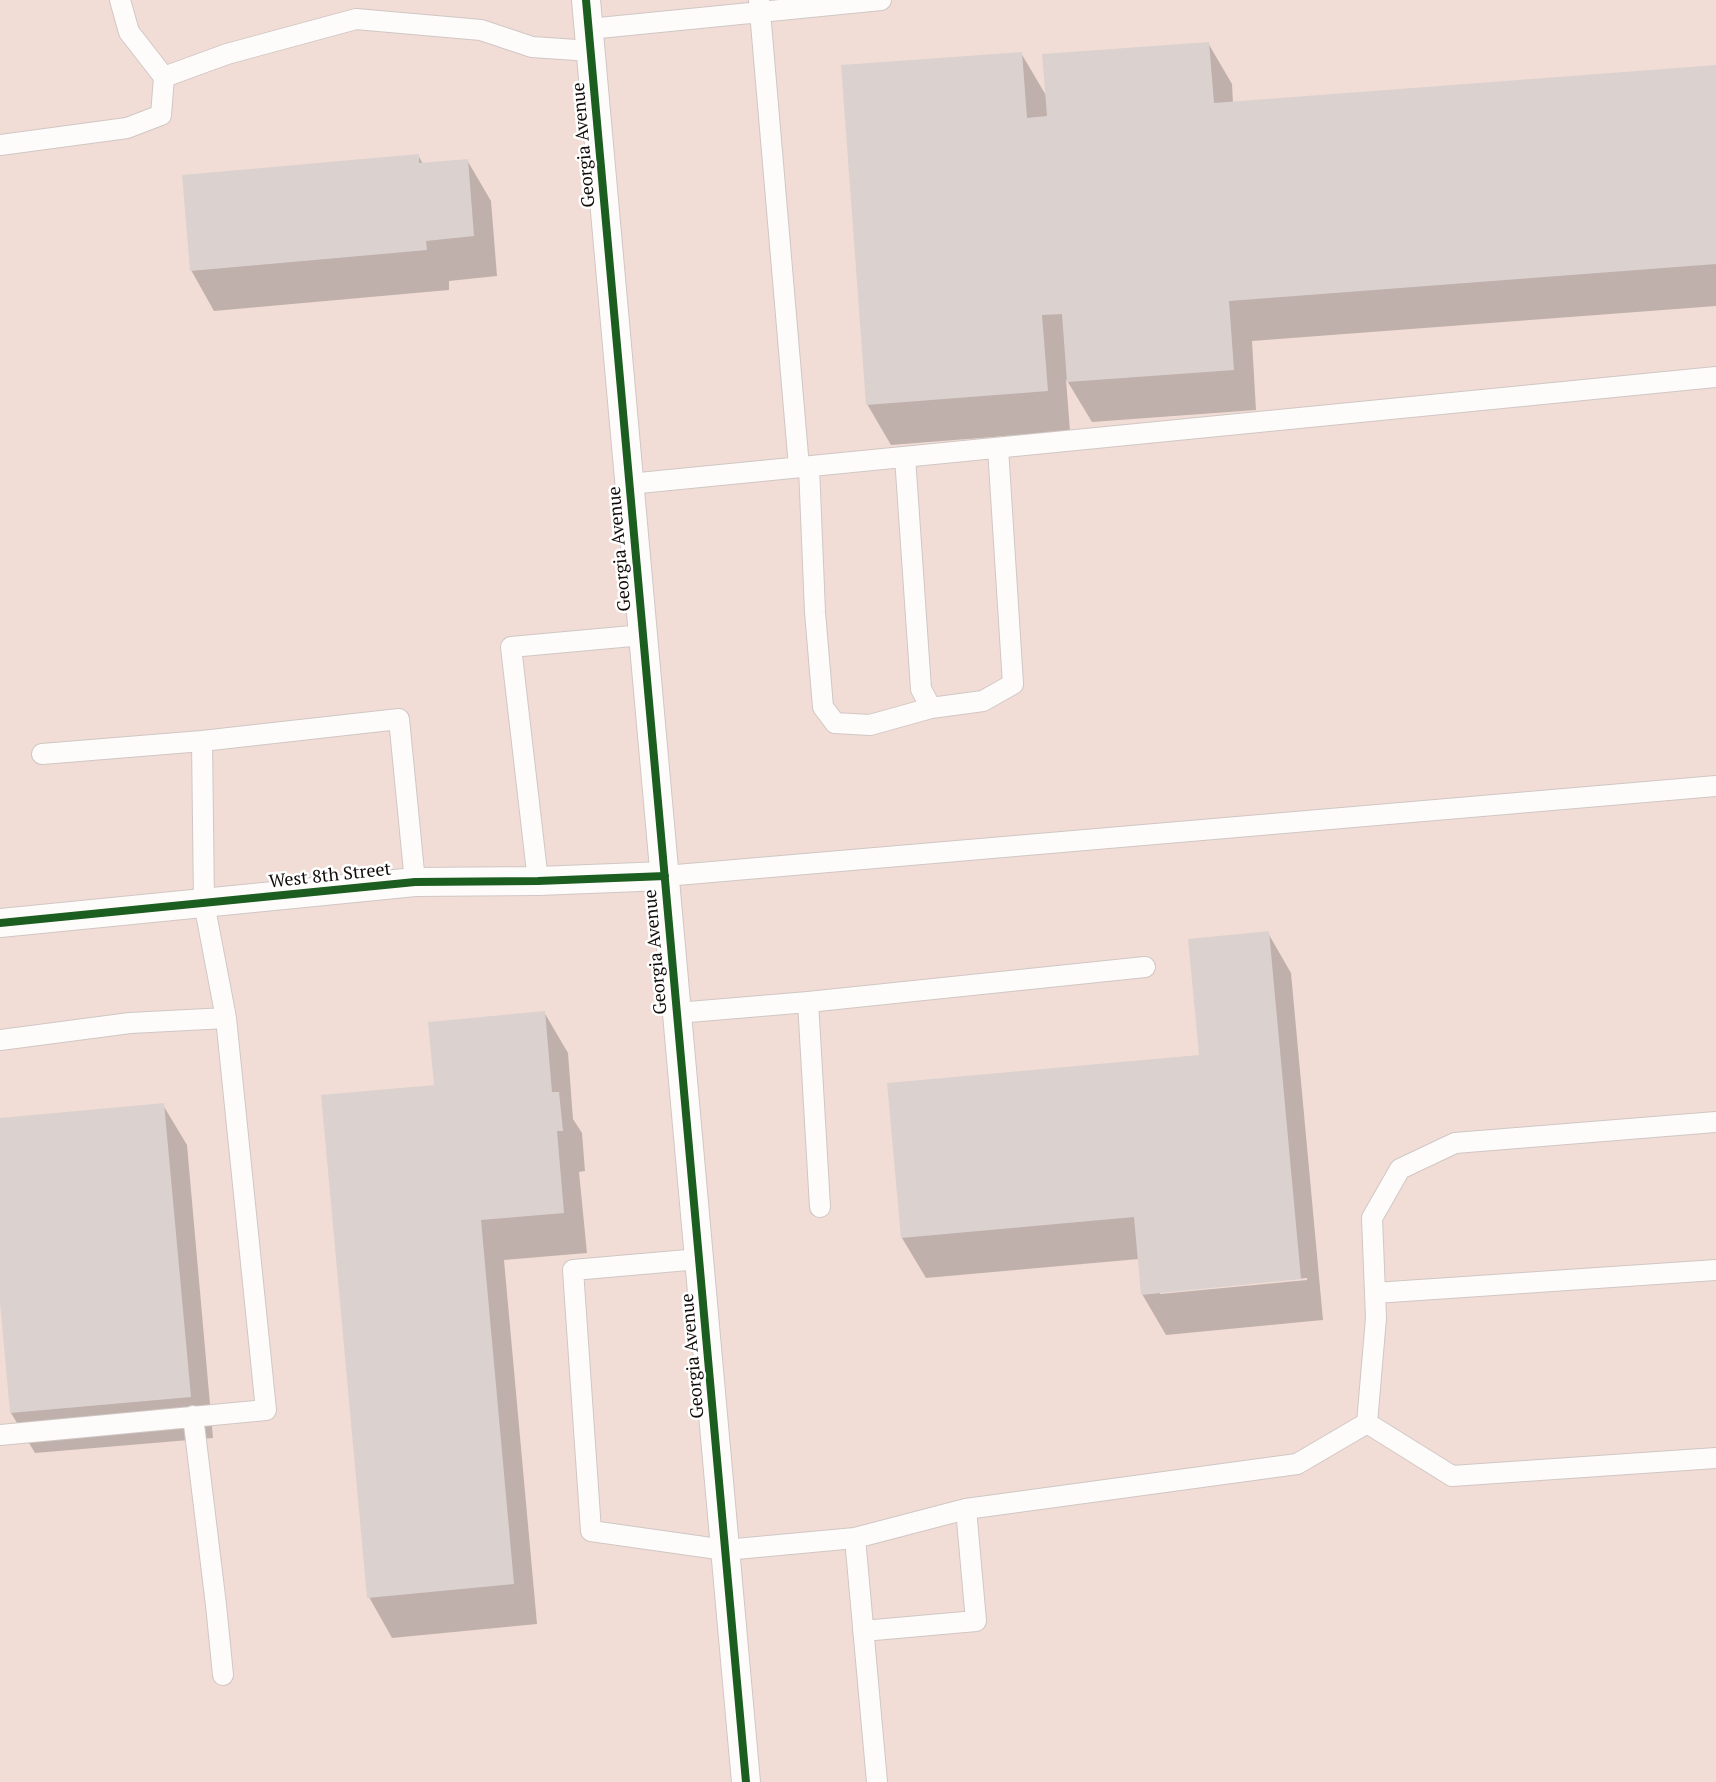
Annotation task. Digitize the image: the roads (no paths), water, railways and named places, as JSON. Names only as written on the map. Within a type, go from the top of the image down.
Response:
[{"type":"street","name":"Georgia Avenue","points":[[586,0],[746,1782]]},
{"type":"street","name":"West 8th Street","points":[[0,924],[415,882],[538,881],[665,876]]},
{"type":"lane","points":[[0,145],[128,128],[161,115],[164,77],[129,32],[120,0]]},
{"type":"lane","points":[[164,77],[227,54],[356,19],[481,30],[532,47],[590,40],[760,6],[881,0]]},
{"type":"lane","points":[[760,6],[804,467],[823,707],[835,723],[870,725],[932,708],[983,701],[1013,684],[998,448]]},
{"type":"lane","points":[[629,484],[1716,376]]},
{"type":"lane","points":[[904,457],[921,689],[932,708]]},
{"type":"lane","points":[[538,881],[511,647],[643,635]]},
{"type":"lane","points":[[42,754],[202,741],[399,718],[415,882]]},
{"type":"lane","points":[[0,1435],[266,1410],[226,1018],[204,903],[202,741]]},
{"type":"lane","points":[[665,876],[1716,786]]},
{"type":"lane","points":[[677,1013],[808,1002],[1145,967]]},
{"type":"lane","points":[[808,1002],[820,1206]]},
{"type":"lane","points":[[0,1040],[130,1023],[226,1018]]},
{"type":"lane","points":[[1367,1423],[1376,1318],[1372,1218],[1400,1169],[1455,1144],[1716,1122]]},
{"type":"lane","points":[[699,1259],[574,1270],[591,1531],[725,1550],[855,1538],[966,1509],[1297,1464],[1367,1423]]},
{"type":"lane","points":[[1375,1293],[1716,1270]]},
{"type":"lane","points":[[193,1416],[223,1674]]},
{"type":"lane","points":[[1367,1423],[1452,1476],[1716,1458]]},
{"type":"lane","points":[[864,1631],[976,1621],[966,1509]]},
{"type":"lane","points":[[855,1538],[877,1782]]}]
